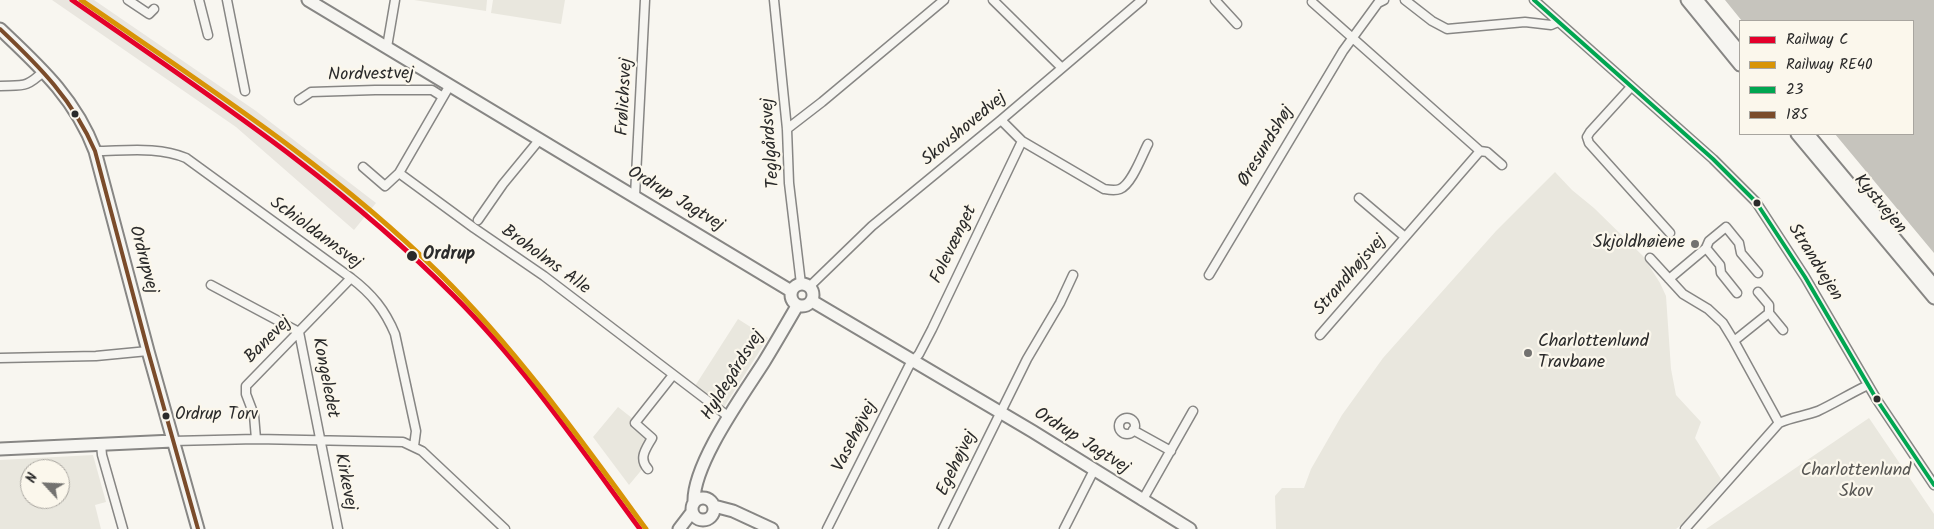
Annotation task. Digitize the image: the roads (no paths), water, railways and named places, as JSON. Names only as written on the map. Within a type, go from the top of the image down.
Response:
[{"type":"street","points":[[128,0],[149,14],[154,9]]},
{"type":"street","points":[[199,0],[208,35]]},
{"type":"street","points":[[227,0],[245,91]]},
{"type":"street","name":"Ordrup Jagtvej","points":[[308,0],[636,196],[800,287]]},
{"type":"street","points":[[387,48],[395,0]]},
{"type":"street","name":"Frølichsvej","points":[[636,196],[645,0]]},
{"type":"street","name":"Teglgårdsvej","points":[[774,0],[787,129],[789,183],[800,287]]},
{"type":"street","points":[[787,129],[944,0]]},
{"type":"street","points":[[993,0],[1062,68]]},
{"type":"street","name":"Skovshovedvej","points":[[800,287],[1002,120],[1142,0]]},
{"type":"street","points":[[1215,0],[1237,24]]},
{"type":"street","name":"Øresundshøj","points":[[1209,274],[1352,37],[1378,3],[1384,0]]},
{"type":"street","points":[[1405,0],[1432,21],[1447,29],[1525,22],[1551,25],[1558,22]]},
{"type":"street","name":"Strandvejen","points":[[1534,0],[1726,171],[1756,202],[1810,285],[1868,385],[1934,485]]},
{"type":"street","points":[[1686,0],[1739,64]]},
{"type":"street","points":[[1697,0],[1739,51]]},
{"type":"street","points":[[1312,2],[1480,151],[1487,152],[1502,165]]},
{"type":"street","name":"Ordrupvej","points":[[0,29],[61,90],[88,133],[95,150],[195,528]]},
{"type":"street","points":[[0,86],[26,85],[44,71]]},
{"type":"street","points":[[363,167],[385,186],[399,173],[450,85]]},
{"type":"street","points":[[1631,87],[1587,137],[1589,143],[1670,233]]},
{"type":"street","name":"Nordvestvej","points":[[299,100],[311,92],[375,90],[432,90],[443,97]]},
{"type":"street","points":[[1002,120],[1022,141],[1104,189],[1114,191],[1122,188],[1130,179],[1148,144]]},
{"type":"street","name":"Kystvejen","points":[[1798,135],[1934,298]]},
{"type":"street","name":"Kystvejen","points":[[1809,135],[1934,286]]},
{"type":"street","points":[[478,220],[503,184],[540,139]]},
{"type":"street","name":"Folevænget","points":[[914,360],[932,329],[1022,141]]},
{"type":"street","name":"Schioldannsvej","points":[[95,150],[160,150],[186,158],[351,278],[373,297],[389,320],[395,334],[416,431],[414,446]]},
{"type":"street","name":"Strandhøjsvej","points":[[1320,334],[1480,151]]},
{"type":"street","name":"Broholms Alle","points":[[399,173],[544,276],[729,417]]},
{"type":"street","name":"Strandhøjsvej","points":[[1359,198],[1405,238]]},
{"type":"street","points":[[1669,279],[1706,248],[1709,241],[1726,227],[1739,243],[1741,253],[1758,273]]},
{"type":"street","points":[[1706,248],[1720,265],[1721,273],[1737,293]]},
{"type":"street","points":[[1650,258],[1684,294],[1723,323],[1779,424]]},
{"type":"street","points":[[1001,413],[1037,338],[1060,303],[1073,275]]},
{"type":"street","name":"Banevej","points":[[256,439],[254,415],[246,394],[246,386],[351,278]]},
{"type":"street","name":"Kongeledet","points":[[211,285],[299,332],[321,440]]},
{"type":"street","points":[[800,287],[813,293],[812,301],[806,306],[797,306],[791,300],[800,287]]},
{"type":"street","points":[[1758,292],[1768,305],[1769,313],[1783,330]]},
{"type":"street","name":"Ordrup Jagtvej","points":[[812,301],[914,360],[1094,470],[1176,526],[1190,529]]},
{"type":"street","name":"Hyldegårdsvej","points":[[697,508],[704,466],[715,442],[797,306]]},
{"type":"street","points":[[1734,341],[1769,313]]},
{"type":"street","points":[[0,358],[96,356],[148,351]]},
{"type":"street","name":"Vasehøjvej","points":[[827,529],[909,366],[914,360]]},
{"type":"street","points":[[648,469],[643,464],[642,455],[652,438],[635,423],[673,375]]},
{"type":"street","points":[[1685,529],[1779,424],[1790,418],[1818,410],[1868,385]]},
{"type":"street","points":[[1142,501],[1193,411]]},
{"type":"street","name":"Egehøjvej","points":[[943,529],[1001,413]]},
{"type":"street","points":[[1134,430],[1171,451]]},
{"type":"street","points":[[0,449],[256,439],[403,442],[422,451],[505,529]]},
{"type":"street","name":"Kirkevej","points":[[321,440],[338,529]]},
{"type":"street","points":[[101,444],[102,455],[123,529]]},
{"type":"street","points":[[1064,529],[1094,470]]},
{"type":"street","points":[[679,529],[697,508],[710,500],[714,510]]},
{"type":"street","points":[[697,508],[706,520],[714,510]]},
{"type":"street","points":[[684,529],[697,508]]},
{"type":"street","points":[[714,510],[737,513],[772,529]]},
{"type":"rail line","name":"C","points":[[72,0],[270,139],[365,214],[410,254],[480,323],[528,379],[640,529]]},
{"type":"rail line","name":"RE40","points":[[81,0],[220,96],[311,162],[398,234],[468,302],[522,364],[573,429],[646,529]]},
{"type":"place","name":"Skjoldhøiene","points":[[1695,244]]},
{"type":"place","name":"Ordrup","points":[[412,256]]},
{"type":"place","name":"Charlottenlund Travbane","points":[[1528,353]]},
{"type":"place","name":"Ordrup Torv","points":[[166,416]]},
{"type":"park label","name":"Charlottenlund Skov","points":[[1856,482]]}]
